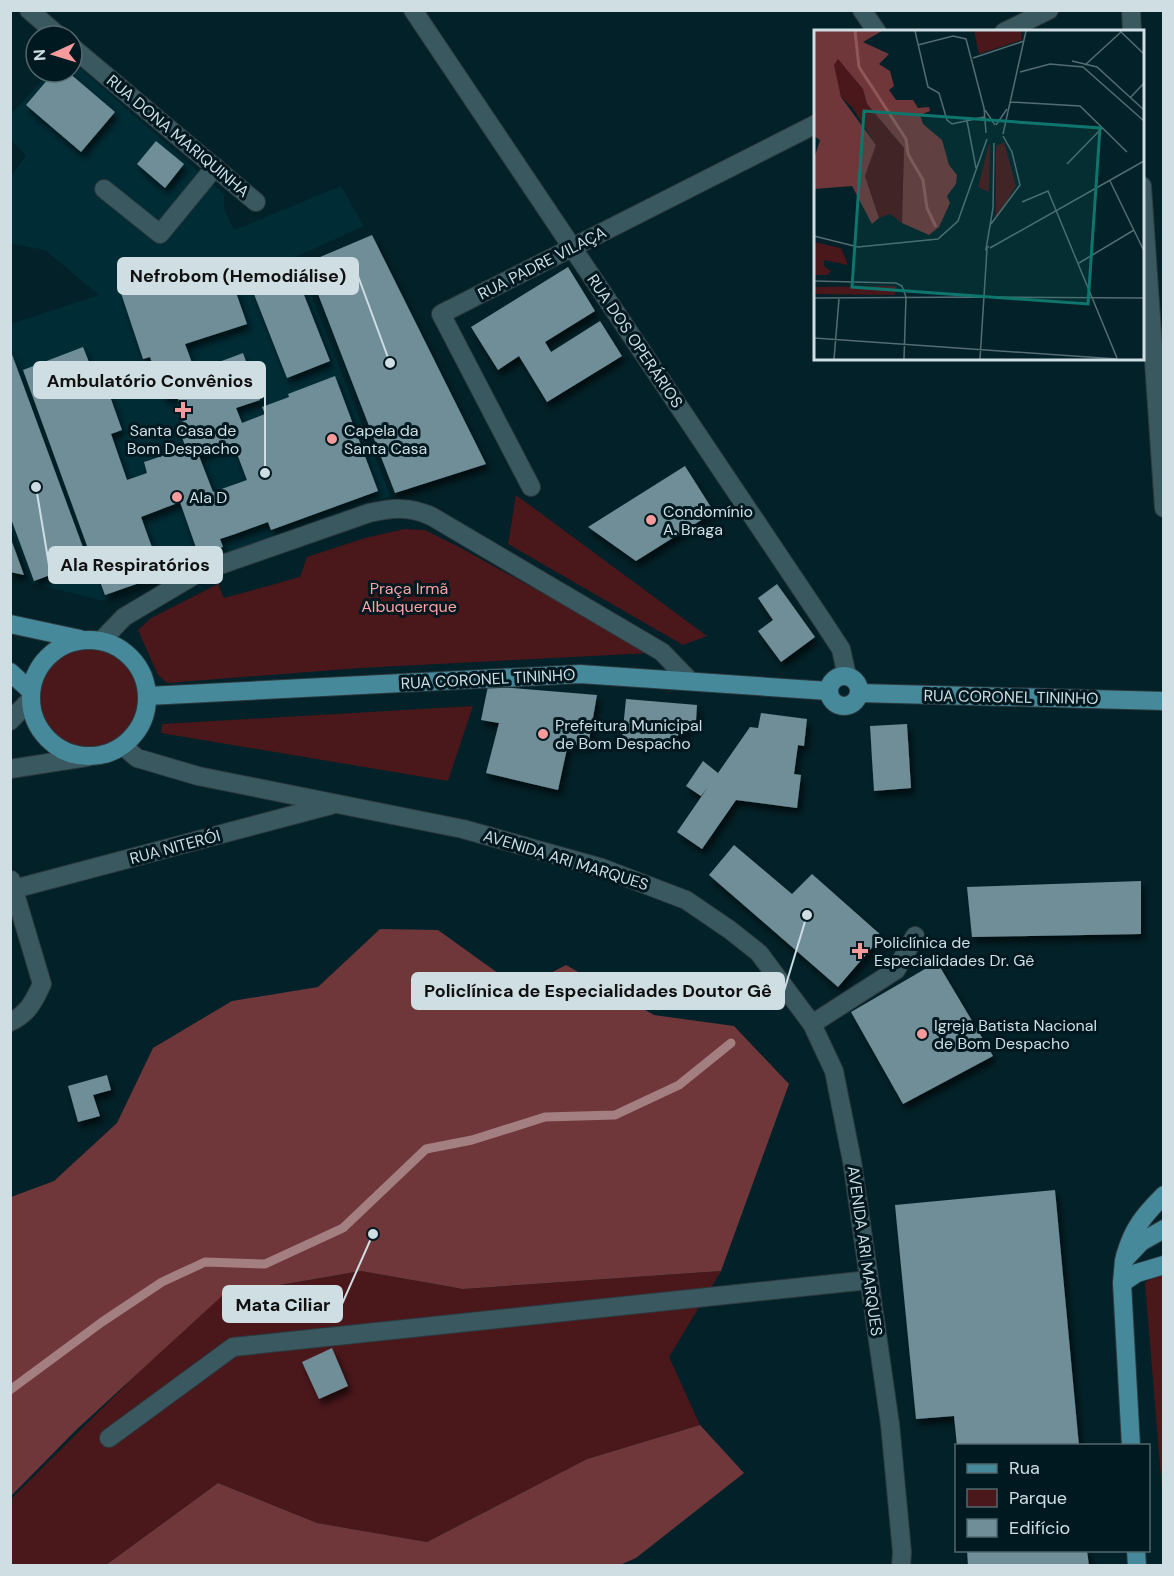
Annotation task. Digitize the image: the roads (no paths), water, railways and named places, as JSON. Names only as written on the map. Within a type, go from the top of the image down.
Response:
[{"type":"main road","points":[[10,624],[82,639],[102,640],[119,648],[134,660],[144,677],[147,696],[145,715],[137,733],[123,746],[106,755],[87,757],[68,753],[51,743],[39,728],[32,710],[31,695],[36,672],[48,656],[63,645],[82,639]]},
{"type":"main road","points":[[10,672],[31,695]]},
{"type":"main road","name":"RUA CORONEL TININHO","points":[[147,696],[580,674],[829,691]]},
{"type":"main road","points":[[847,676],[857,684],[859,693],[856,700],[845,707],[831,699],[829,691],[830,684],[835,679],[847,676]]},
{"type":"main road","name":"RUA CORONEL TININHO","points":[[859,693],[1164,701]]},
{"type":"main road","points":[[1131,1444],[1122,1283],[1124,1260],[1132,1233],[1141,1219],[1164,1195]]},
{"type":"main road","points":[[1124,1260],[1141,1242],[1164,1228]]},
{"type":"main road","points":[[1122,1283],[1137,1272],[1164,1265]]},
{"type":"street","points":[[29,10],[45,24]]},
{"type":"street","name":"RUA DOS OPERÁRIOS","points":[[413,10],[841,649],[847,676]]},
{"type":"street","points":[[862,10],[876,30]]},
{"type":"street","points":[[1008,30],[1049,10]]},
{"type":"street","points":[[1131,10],[1132,30]]},
{"type":"street","name":"RUA DONA MARIQUINHA","points":[[84,57],[256,202]]},
{"type":"street","name":"RUA PADRE VILAÇA","points":[[531,487],[441,314],[814,125]]},
{"type":"street","points":[[104,189],[160,234],[215,167]]},
{"type":"street","points":[[1144,201],[1164,508]]},
{"type":"street","points":[[102,640],[124,617],[200,572],[369,513],[396,508],[415,509],[431,516],[662,652],[690,681]]},
{"type":"street","points":[[10,721],[31,695]]},
{"type":"street","name":"AVENIDA ARI MARQUES","points":[[123,746],[137,758],[198,776],[463,829],[602,868],[686,900],[759,953],[812,1024],[834,1071],[852,1161],[890,1424],[902,1552],[901,1566]]},
{"type":"street","points":[[10,769],[87,757]]},
{"type":"street","name":"RUA NITERÓI","points":[[12,884],[336,804]]},
{"type":"street","points":[[10,1022],[20,1018],[32,1006],[42,984],[12,884]]},
{"type":"street","points":[[812,1024],[896,970],[915,936]]},
{"type":"street","points":[[109,1438],[233,1347],[869,1280]]},
{"type":"waterway","points":[[10,1390],[102,1322],[162,1282],[205,1262],[265,1264],[343,1228],[426,1149],[472,1140],[545,1117],[615,1115],[679,1085],[731,1043]]},
{"type":"place","name":"Nefrobom (Hemodiálise)","points":[[390,363]]},
{"type":"place","name":"Santa Casa de Bom Despacho","points":[[183,410]]},
{"type":"place","name":"Capela da Santa Casa","points":[[332,439]]},
{"type":"place","name":"Ambulatório Convênios","points":[[265,473]]},
{"type":"place","name":"Ala Respiratórios","points":[[36,487]]},
{"type":"place","name":"Ala D","points":[[177,497]]},
{"type":"place","name":"Condomínio A. Braga","points":[[651,520]]},
{"type":"place","name":"Prefeitura Municipal de Bom Despacho","points":[[543,734]]},
{"type":"place","name":"Policlínica de Especialidades Doutor Gê","points":[[807,915]]},
{"type":"place","name":"Policlínica de Especialidades Dr. Gê","points":[[860,951]]},
{"type":"place","name":"Igreja Batista Nacional de Bom Despacho","points":[[922,1034]]},
{"type":"place","name":"Mata Ciliar","points":[[373,1234]]},
{"type":"park label","name":"Praça Irmã Albuquerque","points":[[409,597]]}]
